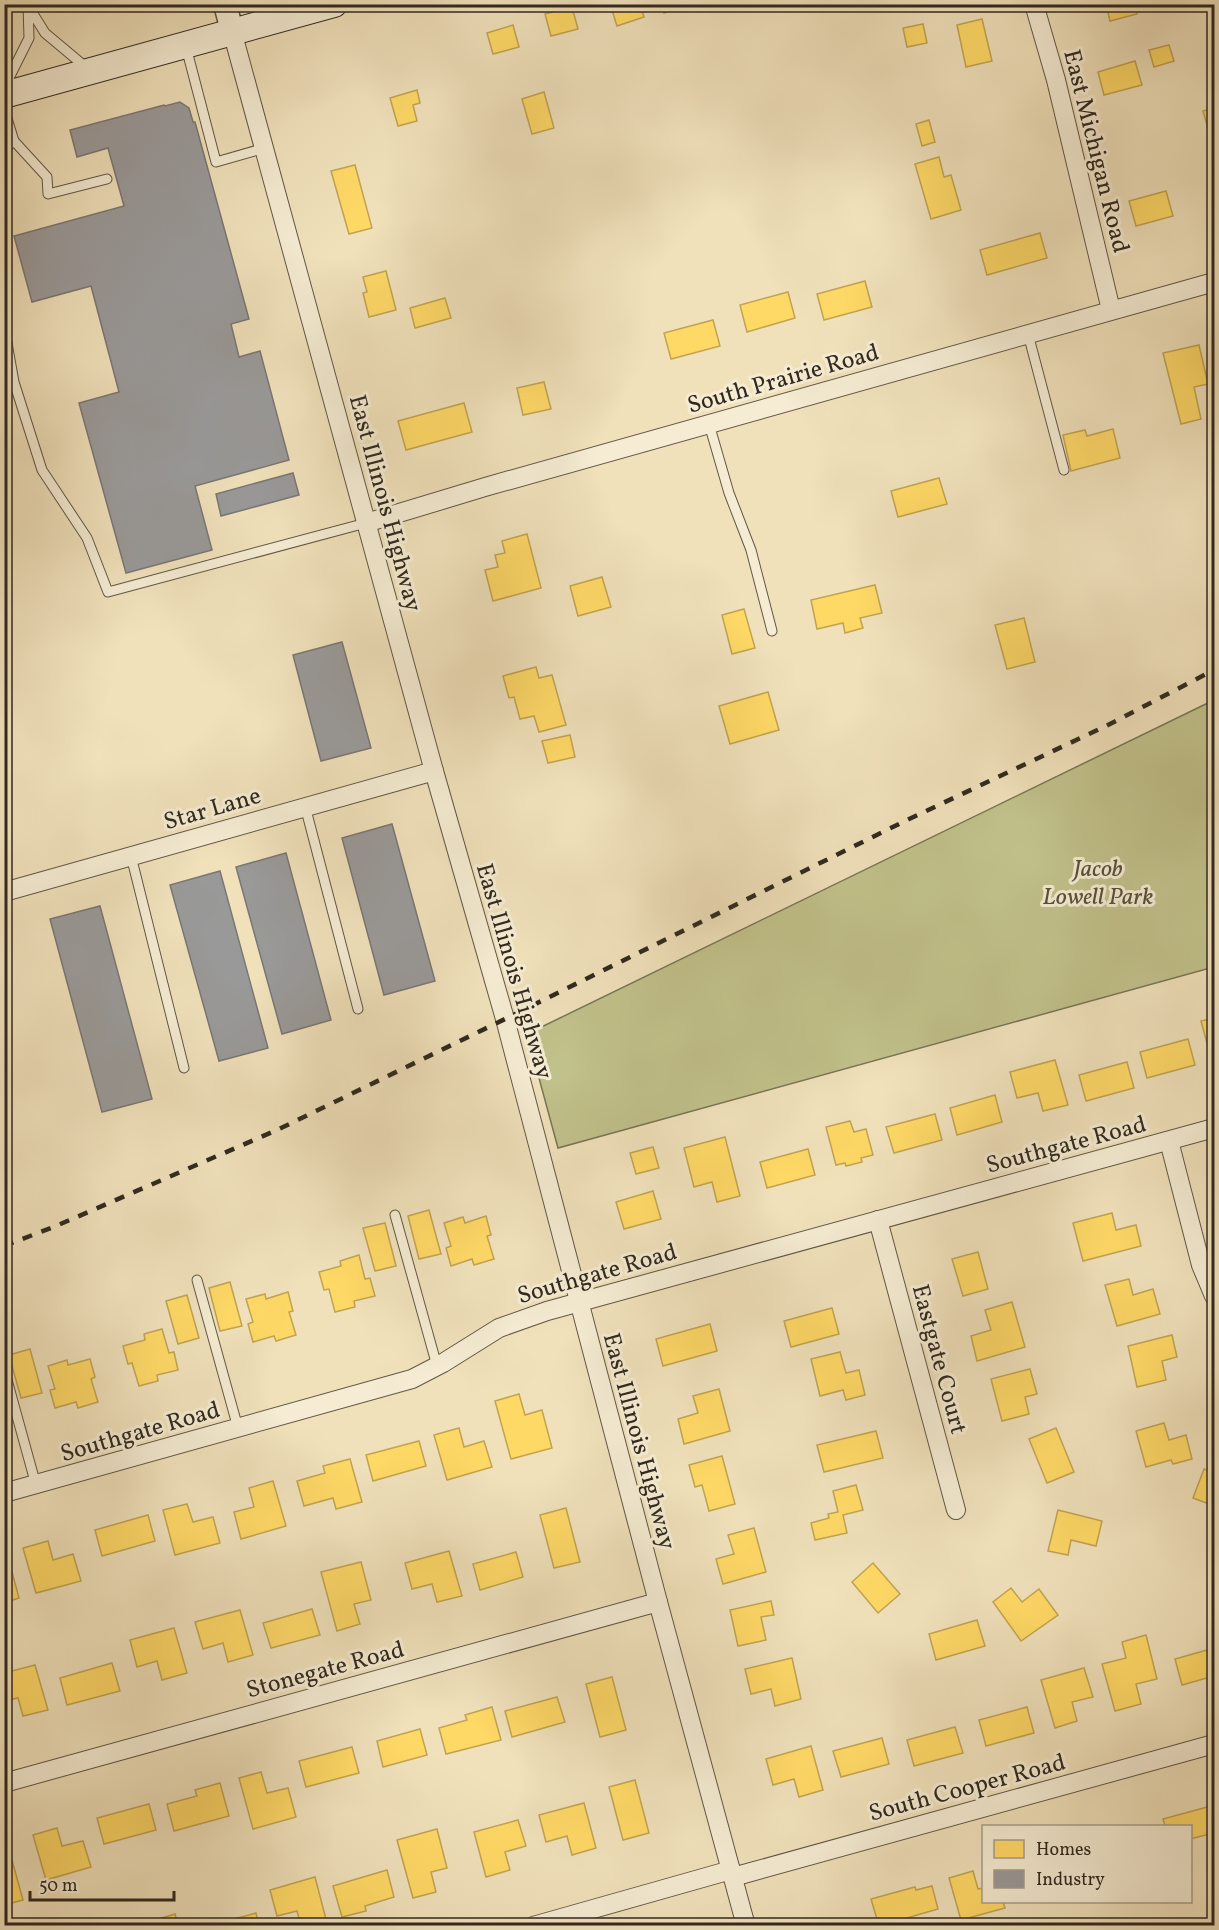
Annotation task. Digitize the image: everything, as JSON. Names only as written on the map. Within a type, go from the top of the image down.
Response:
[{"type":"main road","points":[[4,94],[334,4]]},
{"type":"street","points":[[225,4],[232,31]]},
{"type":"street","name":"East Michigan Road","points":[[1034,4],[1056,80],[1111,310]]},
{"type":"street","name":"East Illinois Highway","points":[[232,31],[434,771],[505,1019],[658,1602],[746,1926]]},
{"type":"street","name":"South Prairie Road","points":[[366,523],[485,487],[1215,282]]},
{"type":"street","name":"Star Lane","points":[[4,892],[434,771]]},
{"type":"street","name":"Southgate Road","points":[[4,1493],[412,1379],[499,1328],[529,1317],[1215,1128]]},
{"type":"street","points":[[1168,1141],[1202,1265],[1215,1296]]},
{"type":"street","name":"Eastgate Court","points":[[878,1220],[956,1510]]},
{"type":"street","name":"Stonegate Road","points":[[4,1783],[658,1602]]},
{"type":"street","name":"South Cooper Road","points":[[533,1926],[1215,1744]]},
{"type":"lane","points":[[29,7],[45,33],[90,71]]},
{"type":"lane","points":[[4,88],[29,38],[29,7]]},
{"type":"lane","points":[[186,44],[216,162],[265,148]]},
{"type":"lane","points":[[4,109],[14,141],[46,177],[48,194],[107,179]]},
{"type":"lane","points":[[4,149],[14,141]]},
{"type":"lane","points":[[4,326],[14,382],[42,470],[87,538],[108,592],[366,523]]},
{"type":"lane","points":[[1028,334],[1064,470]]},
{"type":"lane","points":[[709,424],[729,493],[751,550],[772,631]]},
{"type":"lane","points":[[305,806],[358,1008]]},
{"type":"lane","points":[[131,856],[184,1068]]},
{"type":"lane","points":[[395,1215],[437,1366]]},
{"type":"lane","points":[[197,1280],[238,1428]]},
{"type":"lane","points":[[4,1369],[36,1485]]},
{"type":"green space","name":"Jacob Lowell Park","points":[[1214,700],[1214,967],[558,1148],[527,1034]]},
{"type":"building: Homes","points":[[610,4],[640,4],[644,17],[617,26]]},
{"type":"building: Homes","points":[[662,4],[687,4],[687,6],[664,13]]},
{"type":"building: Homes","points":[[1106,4],[1134,4],[1137,14],[1110,21]]},
{"type":"building: Homes","points":[[572,7],[578,29],[551,36],[545,14]]},
{"type":"building: Homes","points":[[982,19],[992,61],[966,67],[957,25]]},
{"type":"building: Homes","points":[[923,24],[927,43],[907,47],[903,28]]},
{"type":"building: Homes","points":[[513,25],[519,47],[493,54],[487,33]]},
{"type":"building: Homes","points":[[1169,45],[1174,61],[1154,67],[1149,50]]},
{"type":"building: Homes","points":[[1135,61],[1142,85],[1104,95],[1098,72]]},
{"type":"building: Homes","points":[[417,90],[420,103],[413,105],[417,121],[398,126],[390,98]]},
{"type":"building: Homes","points":[[544,92],[554,128],[532,134],[522,99]]},
{"type":"building: Homes","points":[[1214,108],[1214,130],[1209,132],[1203,111]]},
{"type":"building: Homes","points":[[929,120],[935,142],[922,146],[916,124]]},
{"type":"building: Homes","points":[[939,157],[944,177],[951,175],[961,210],[931,219],[915,164]]},
{"type":"building: Homes","points":[[355,165],[372,228],[349,234],[331,171]]},
{"type":"building: Homes","points":[[1166,191],[1173,216],[1136,226],[1129,201]]},
{"type":"building: Homes","points":[[1040,233],[1047,258],[987,275],[980,250]]},
{"type":"building: Homes","points":[[386,271],[396,310],[369,317],[363,293],[367,292],[363,277]]},
{"type":"building: Homes","points":[[865,281],[872,307],[824,320],[817,294]]},
{"type":"building: Homes","points":[[788,292],[795,318],[747,332],[740,305]]},
{"type":"building: Homes","points":[[445,298],[451,318],[415,328],[410,308]]},
{"type":"building: Homes","points":[[713,320],[720,346],[671,359],[664,333]]},
{"type":"building: Homes","points":[[1199,345],[1208,384],[1194,387],[1201,419],[1181,424],[1163,353]]},
{"type":"building: Homes","points":[[544,382],[551,409],[523,415],[517,388]]},
{"type":"building: Homes","points":[[464,403],[472,432],[406,450],[398,421]]},
{"type":"building: Homes","points":[[1113,429],[1120,458],[1071,471],[1063,435],[1085,430],[1087,436]]},
{"type":"building: Homes","points":[[939,478],[947,504],[898,517],[891,491]]},
{"type":"building: Homes","points":[[527,534],[541,588],[493,601],[485,570],[498,567],[495,555],[505,553],[502,541]]},
{"type":"building: Homes","points":[[602,577],[611,607],[578,616],[570,586]]},
{"type":"building: Homes","points":[[875,585],[882,613],[860,618],[863,628],[845,633],[843,623],[817,629],[811,600]]},
{"type":"building: Homes","points":[[744,609],[755,648],[732,654],[722,615]]},
{"type":"building: Homes","points":[[1024,618],[1035,662],[1007,669],[995,625]]},
{"type":"building: Homes","points":[[536,667],[539,678],[552,675],[566,725],[539,732],[534,716],[520,719],[514,697],[509,698],[503,676]]},
{"type":"building: Homes","points":[[768,692],[779,730],[730,744],[719,706]]},
{"type":"building: Homes","points":[[570,735],[575,757],[548,763],[542,741]]},
{"type":"building: Homes","points":[[1214,1018],[1214,1046],[1208,1047],[1201,1021]]},
{"type":"building: Homes","points":[[1188,1039],[1195,1065],[1147,1078],[1140,1052]]},
{"type":"building: Homes","points":[[1055,1060],[1068,1105],[1043,1111],[1038,1093],[1017,1098],[1010,1072]]},
{"type":"building: Homes","points":[[1127,1062],[1134,1088],[1086,1101],[1079,1075]]},
{"type":"building: Homes","points":[[995,1095],[1002,1122],[957,1135],[950,1108]]},
{"type":"building: Homes","points":[[935,1114],[942,1140],[894,1153],[886,1127]]},
{"type":"building: Homes","points":[[850,1121],[854,1132],[866,1129],[873,1155],[861,1158],[862,1162],[846,1166],[845,1163],[836,1165],[826,1127]]},
{"type":"building: Homes","points":[[725,1137],[740,1196],[717,1202],[712,1182],[694,1187],[684,1148]]},
{"type":"building: Homes","points":[[653,1147],[659,1168],[636,1174],[630,1153]]},
{"type":"building: Homes","points":[[808,1149],[815,1175],[767,1188],[760,1162]]},
{"type":"building: Homes","points":[[653,1191],[661,1219],[624,1229],[616,1202]]},
{"type":"building: Homes","points":[[429,1210],[441,1254],[419,1259],[408,1216]]},
{"type":"building: Homes","points":[[1112,1213],[1116,1230],[1136,1225],[1141,1246],[1083,1261],[1073,1223]]},
{"type":"building: Homes","points":[[486,1216],[491,1235],[487,1236],[494,1259],[474,1265],[472,1259],[451,1266],[446,1248],[451,1246],[444,1223],[463,1217],[465,1223]]},
{"type":"building: Homes","points":[[385,1223],[396,1266],[375,1271],[363,1228]]},
{"type":"building: Homes","points":[[978,1252],[988,1289],[963,1296],[952,1259]]},
{"type":"building: Homes","points":[[359,1255],[365,1279],[370,1278],[375,1296],[354,1301],[355,1307],[335,1312],[329,1289],[324,1290],[319,1272],[341,1266],[340,1261]]},
{"type":"building: Homes","points":[[1129,1279],[1133,1295],[1153,1289],[1160,1314],[1117,1326],[1105,1285]]},
{"type":"building: Homes","points":[[230,1282],[242,1326],[220,1331],[209,1288]]},
{"type":"building: Homes","points":[[288,1292],[293,1311],[289,1312],[296,1335],[276,1341],[274,1336],[253,1342],[248,1324],[253,1322],[246,1299],[265,1294],[266,1299]]},
{"type":"building: Homes","points":[[187,1295],[199,1338],[178,1344],[166,1301]]},
{"type":"building: Homes","points":[[1012,1302],[1025,1347],[977,1361],[971,1336],[991,1330],[985,1310]]},
{"type":"building: Homes","points":[[832,1308],[839,1334],[791,1347],[784,1321]]},
{"type":"building: Homes","points":[[710,1324],[717,1351],[663,1366],[656,1339]]},
{"type":"building: Homes","points":[[162,1329],[169,1353],[174,1352],[178,1370],[157,1375],[158,1381],[139,1386],[132,1363],[128,1364],[123,1346],[145,1340],[144,1334]]},
{"type":"building: Homes","points":[[1172,1335],[1177,1357],[1162,1361],[1166,1380],[1137,1387],[1128,1346]]},
{"type":"building: Homes","points":[[30,1349],[42,1393],[21,1398],[9,1355]]},
{"type":"building: Homes","points":[[840,1352],[846,1373],[859,1370],[865,1395],[846,1400],[843,1390],[820,1396],[811,1359]]},
{"type":"building: Homes","points":[[90,1359],[95,1377],[91,1379],[98,1402],[78,1408],[76,1402],[55,1408],[50,1390],[55,1389],[48,1366],[67,1360],[68,1365]]},
{"type":"building: Homes","points":[[1030,1369],[1037,1394],[1025,1397],[1029,1414],[1002,1421],[991,1379]]},
{"type":"building: Homes","points":[[719,1389],[730,1431],[684,1444],[678,1419],[698,1413],[693,1396]]},
{"type":"building: Homes","points":[[519,1394],[525,1415],[542,1410],[552,1448],[511,1459],[495,1401]]},
{"type":"building: Homes","points":[[1164,1423],[1169,1440],[1186,1435],[1192,1459],[1173,1464],[1171,1460],[1146,1467],[1136,1431]]},
{"type":"building: Homes","points":[[459,1428],[464,1447],[484,1441],[492,1467],[447,1480],[434,1435]]},
{"type":"building: Homes","points":[[1056,1428],[1074,1472],[1047,1483],[1029,1439]]},
{"type":"building: Homes","points":[[876,1431],[883,1458],[824,1472],[817,1445]]},
{"type":"building: Homes","points":[[419,1441],[426,1466],[373,1481],[366,1455]]},
{"type":"building: Homes","points":[[722,1456],[735,1504],[709,1511],[702,1485],[695,1487],[689,1465]]},
{"type":"building: Homes","points":[[350,1459],[362,1502],[336,1509],[333,1498],[304,1506],[297,1481],[325,1473],[323,1466]]},
{"type":"building: Homes","points":[[1204,1469],[1214,1473],[1214,1506],[1193,1498]]},
{"type":"building: Homes","points":[[273,1481],[286,1526],[241,1539],[234,1512],[254,1507],[249,1488]]},
{"type":"building: Homes","points":[[856,1485],[863,1510],[843,1515],[847,1533],[815,1540],[811,1523],[829,1518],[828,1514],[838,1512],[833,1491]]},
{"type":"building: Homes","points":[[187,1504],[193,1522],[213,1517],[220,1543],[175,1555],[163,1510]]},
{"type":"building: Homes","points":[[566,1508],[580,1562],[554,1568],[540,1515]]},
{"type":"building: Homes","points":[[1058,1510],[1102,1521],[1096,1546],[1071,1540],[1068,1555],[1048,1551]]},
{"type":"building: Homes","points":[[148,1515],[155,1541],[102,1556],[95,1530]]},
{"type":"building: Homes","points":[[754,1528],[766,1572],[723,1584],[716,1559],[734,1554],[728,1535]]},
{"type":"building: Homes","points":[[48,1541],[53,1560],[73,1554],[81,1581],[36,1593],[23,1548]]},
{"type":"building: Homes","points":[[449,1551],[462,1596],[437,1602],[432,1584],[412,1589],[405,1563]]},
{"type":"building: Homes","points":[[516,1552],[523,1577],[480,1590],[473,1564]]},
{"type":"building: Homes","points":[[361,1562],[371,1600],[354,1604],[360,1624],[337,1631],[321,1572]]},
{"type":"building: Homes","points":[[873,1563],[900,1594],[878,1613],[852,1582]]},
{"type":"building: Homes","points":[[12,1572],[19,1598],[4,1603],[4,1574]]},
{"type":"building: Homes","points":[[1011,1588],[1022,1602],[1039,1589],[1058,1615],[1021,1641],[993,1602]]},
{"type":"building: Homes","points":[[771,1601],[774,1615],[761,1617],[766,1640],[738,1646],[730,1610]]},
{"type":"building: Homes","points":[[312,1609],[320,1635],[271,1648],[263,1623]]},
{"type":"building: Homes","points":[[240,1610],[253,1655],[228,1662],[223,1643],[203,1649],[195,1622]]},
{"type":"building: Homes","points":[[977,1620],[985,1646],[936,1660],[929,1634]]},
{"type":"building: Homes","points":[[174,1628],[187,1673],[162,1680],[157,1661],[137,1667],[130,1640]]},
{"type":"building: Homes","points":[[1146,1635],[1157,1679],[1136,1684],[1141,1704],[1115,1711],[1102,1664],[1126,1658],[1122,1642]]},
{"type":"building: Homes","points":[[1214,1648],[1214,1676],[1182,1685],[1175,1659]]},
{"type":"building: Homes","points":[[792,1658],[801,1699],[775,1706],[771,1689],[751,1694],[745,1669]]},
{"type":"building: Homes","points":[[112,1663],[120,1691],[67,1705],[60,1678]]},
{"type":"building: Homes","points":[[35,1665],[48,1710],[23,1716],[18,1698],[4,1701],[4,1673]]},
{"type":"building: Homes","points":[[1084,1668],[1093,1697],[1072,1702],[1077,1721],[1055,1728],[1041,1680]]},
{"type":"building: Homes","points":[[612,1677],[626,1730],[600,1737],[586,1684]]},
{"type":"building: Homes","points":[[557,1697],[565,1722],[512,1737],[505,1711]]},
{"type":"building: Homes","points":[[492,1707],[501,1740],[446,1754],[439,1728],[467,1720],[465,1715]]},
{"type":"building: Homes","points":[[1027,1707],[1034,1733],[986,1746],[979,1720]]},
{"type":"building: Homes","points":[[955,1727],[963,1753],[914,1766],[907,1740]]},
{"type":"building: Homes","points":[[420,1729],[427,1755],[383,1767],[377,1741]]},
{"type":"building: Homes","points":[[882,1738],[889,1764],[841,1777],[833,1751]]},
{"type":"building: Homes","points":[[811,1746],[823,1790],[799,1797],[794,1779],[773,1785],[766,1759]]},
{"type":"building: Homes","points":[[352,1747],[359,1773],[306,1787],[299,1761]]},
{"type":"building: Homes","points":[[261,1772],[267,1793],[288,1788],[296,1817],[253,1829],[239,1778]]},
{"type":"building: Homes","points":[[635,1780],[649,1833],[623,1840],[609,1787]]},
{"type":"building: Homes","points":[[220,1783],[229,1816],[174,1831],[167,1804],[197,1796],[195,1790]]},
{"type":"building: Homes","points":[[584,1803],[596,1848],[572,1855],[567,1836],[546,1842],[539,1815]]},
{"type":"building: Homes","points":[[149,1804],[156,1830],[104,1844],[97,1818]]},
{"type":"building: Homes","points":[[1211,1806],[1214,1833],[1192,1838],[1192,1825],[1165,1825],[1163,1819]]},
{"type":"building: Homes","points":[[518,1820],[526,1846],[505,1852],[510,1870],[486,1877],[474,1832]]},
{"type":"building: Homes","points":[[57,1828],[62,1846],[83,1841],[91,1867],[46,1880],[33,1835]]},
{"type":"building: Homes","points":[[437,1829],[447,1868],[431,1872],[436,1892],[413,1898],[397,1840]]},
{"type":"building: Homes","points":[[7,1842],[23,1900],[4,1905],[4,1843]]},
{"type":"building: Homes","points":[[387,1870],[394,1897],[365,1906],[366,1911],[342,1917],[333,1886]]},
{"type":"building: Homes","points":[[973,1871],[978,1889],[982,1888],[982,1903],[1003,1903],[1005,1908],[961,1920],[949,1878]]},
{"type":"building: Homes","points":[[315,1877],[327,1923],[301,1926],[297,1911],[277,1916],[270,1890]]},
{"type":"building: Homes","points":[[932,1886],[938,1909],[879,1926],[871,1899],[915,1887],[916,1890]]},
{"type":"building: Homes","points":[[256,1913],[259,1926],[212,1925]]},
{"type":"building: Homes","points":[[175,1914],[178,1926],[135,1926]]},
{"type":"building: Industry","points":[[180,102],[189,108],[193,122],[195,122],[249,319],[231,324],[239,357],[260,351],[289,460],[195,486],[212,550],[126,573],[79,403],[119,392],[91,286],[32,302],[14,236],[124,206],[108,148],[77,157],[70,130]]},
{"type":"building: Industry","points":[[293,473],[299,495],[221,516],[216,494]]},
{"type":"building: Industry","points":[[342,642],[371,748],[321,761],[293,655]]},
{"type":"building: Industry","points":[[392,824],[435,981],[384,995],[342,838]]},
{"type":"building: Industry","points":[[286,853],[331,1020],[282,1034],[236,867]]},
{"type":"building: Industry","points":[[220,871],[268,1048],[219,1061],[170,885]]},
{"type":"building: Industry","points":[[100,906],[152,1099],[102,1112],[50,919]]},
{"type":"railway","points":[[4,1246],[56,1226],[277,1130],[907,820],[1106,726],[1214,670]]}]
